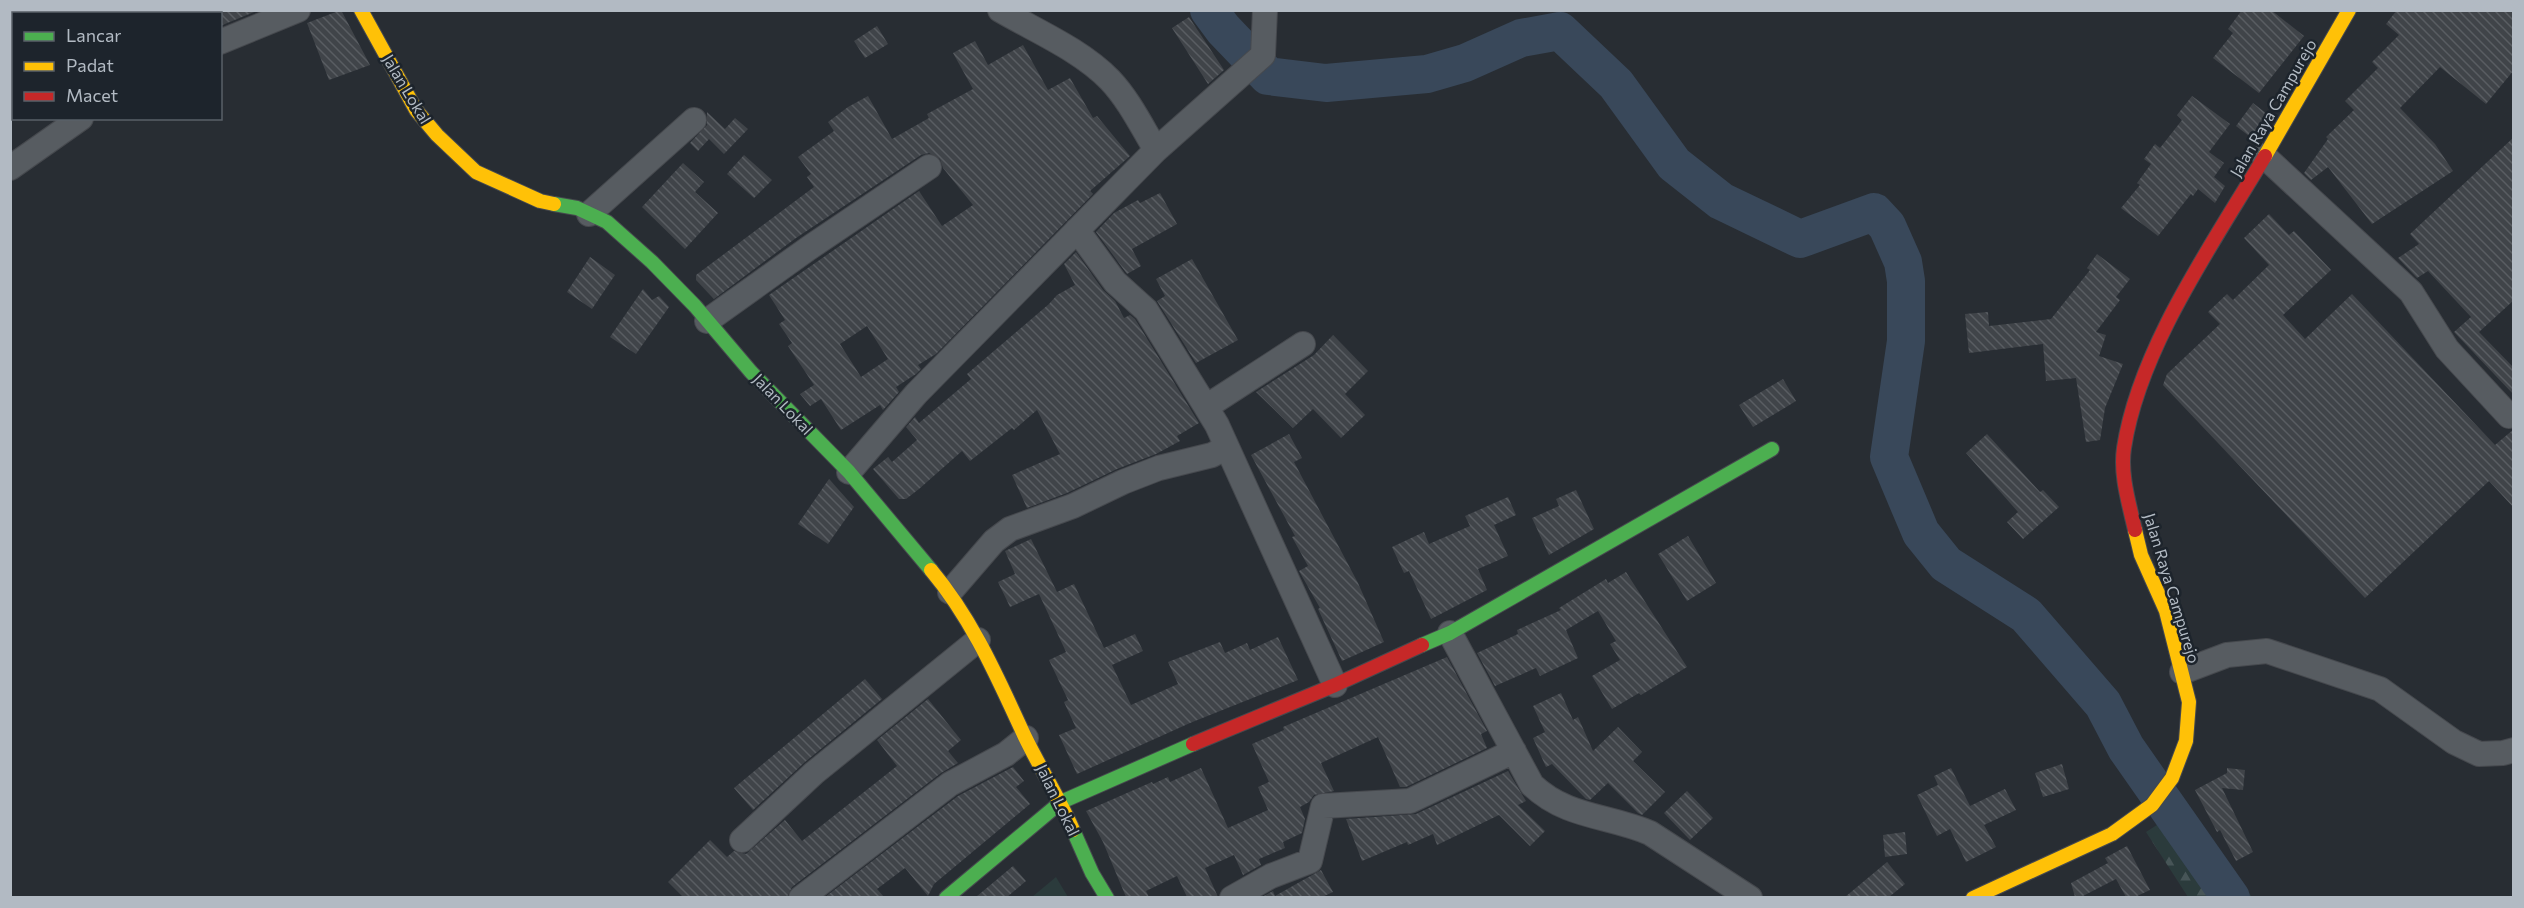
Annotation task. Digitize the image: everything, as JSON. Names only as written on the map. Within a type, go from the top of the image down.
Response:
[{"type":"street","points":[[222,41],[298,10]]},
{"type":"street","name":"Jalan Lokal","points":[[361,10],[416,110],[437,135],[476,172],[540,201],[578,208],[607,222],[652,262],[751,372],[849,472],[950,592],[1001,682],[1026,738],[1061,802],[1092,873],[1107,897]]},
{"type":"street","points":[[1000,10],[1096,68],[1111,81],[1156,150]]},
{"type":"street","points":[[849,472],[916,394],[1156,150],[1263,55],[1265,10]]},
{"type":"street","name":"Jalan Raya Campurejo","points":[[1973,897],[2112,834],[2152,805],[2172,778],[2186,741],[2189,702],[2166,611],[2141,555],[2125,486],[2124,450],[2132,414],[2161,334],[2349,10]]},
{"type":"street","points":[[10,168],[78,120]]},
{"type":"street","points":[[589,214],[694,120]]},
{"type":"street","points":[[2264,156],[2411,292],[2447,349],[2509,416]]},
{"type":"street","points":[[707,321],[809,248],[929,167]]},
{"type":"street","points":[[1077,230],[1115,282],[1146,310],[1206,407],[1227,447],[1335,685]]},
{"type":"street","points":[[1206,407],[1303,344]]},
{"type":"street","points":[[950,592],[994,541],[1010,529],[1073,506],[1159,468],[1212,454],[1227,447]]},
{"type":"street","points":[[946,897],[1061,802],[1163,756],[1335,685],[1450,633],[1772,449]]},
{"type":"street","points":[[1450,633],[1532,785],[1547,799],[1590,816],[1635,826],[1650,832],[1750,897]]},
{"type":"street","points":[[742,840],[814,773],[978,640]]},
{"type":"street","points":[[2182,672],[2228,655],[2267,651],[2380,689],[2454,742],[2479,754],[2514,750]]},
{"type":"street","points":[[801,897],[950,783],[1006,754],[1026,738]]},
{"type":"street","points":[[1232,897],[1271,876],[1310,861],[1323,806],[1410,801],[1514,751]]},
{"type":"green space","points":[[11,10],[41,11],[12,12],[11,64]]},
{"type":"green space","points":[[2182,809],[2223,871],[2236,876],[2252,897],[2188,897],[2146,832]]},
{"type":"green space","points":[[1056,877],[1068,897],[1032,897]]},
{"type":"building","points":[[220,10],[259,10],[222,25],[222,12]]},
{"type":"building","points":[[341,10],[370,65],[329,80],[307,23]]},
{"type":"building","points":[[2242,10],[2271,10],[2304,36],[2259,93],[2213,58],[2233,33],[2228,29]]},
{"type":"building","points":[[2397,10],[2514,10],[2514,70],[2486,104],[2440,67],[2400,108],[2435,144],[2453,171],[2372,224],[2328,167],[2311,180],[2304,173],[2328,139],[2326,137],[2354,110],[2345,101],[2378,68],[2372,62],[2399,35],[2386,24]]},
{"type":"building","points":[[1189,17],[1224,70],[1208,84],[1172,28]]},
{"type":"building","points":[[877,26],[888,44],[865,58],[854,41]]},
{"type":"building","points":[[975,41],[988,65],[1023,45],[1048,90],[1070,78],[1093,118],[1097,116],[1130,156],[1090,191],[1093,194],[936,354],[918,365],[921,369],[916,374],[896,387],[899,392],[883,410],[880,405],[841,430],[821,399],[810,406],[800,394],[814,385],[788,346],[792,343],[779,324],[785,320],[769,295],[919,191],[942,226],[973,205],[943,168],[940,159],[929,153],[921,155],[796,238],[714,299],[696,280],[696,275],[814,187],[807,177],[811,174],[798,157],[834,131],[828,122],[848,107],[868,96],[892,139],[929,118],[927,114],[973,89],[953,53]],"holes":[[[867,326],[888,359],[861,377],[840,344]]]},
{"type":"building","points":[[2192,96],[2230,124],[2209,152],[2224,163],[2214,177],[2225,186],[2215,203],[2198,189],[2193,196],[2191,194],[2158,236],[2121,208],[2140,185],[2137,183],[2151,164],[2144,159],[2155,144],[2160,148],[2182,120],[2177,115]]},
{"type":"building","points":[[2253,103],[2267,114],[2253,139],[2236,126]]},
{"type":"building","points":[[707,112],[725,129],[735,118],[748,129],[724,154],[709,139],[698,151],[690,143],[707,125]]},
{"type":"building","points":[[2514,137],[2514,300],[2479,332],[2514,368],[2514,395],[2454,332],[2471,317],[2428,271],[2417,278],[2398,258],[2419,244],[2410,234]]},
{"type":"building","points":[[744,155],[772,180],[754,198],[727,174]]},
{"type":"building","points":[[683,163],[704,182],[695,192],[718,213],[685,249],[642,207]]},
{"type":"building","points":[[1160,193],[1177,224],[1132,249],[1141,266],[1127,274],[1096,232],[1114,213],[1138,200],[1140,203]]},
{"type":"building","points":[[2269,214],[2289,235],[2294,231],[2331,270],[2283,315],[2305,339],[2352,294],[2495,445],[2514,429],[2514,508],[2489,481],[2365,598],[2163,385],[2167,374],[2220,324],[2208,312],[2227,294],[2233,300],[2269,265],[2244,238]]},
{"type":"building","points":[[1076,252],[1103,290],[1115,301],[1124,318],[1130,315],[1135,319],[1199,423],[1177,436],[1180,441],[1156,454],[1027,508],[1012,475],[1060,454],[1037,410],[1014,430],[1012,428],[970,461],[962,451],[906,499],[899,499],[873,469],[888,457],[892,462],[917,440],[906,427],[915,417],[919,423],[971,379],[967,374],[1057,295],[1075,285],[1064,264]]},
{"type":"building","points":[[2097,254],[2130,279],[2116,297],[2120,300],[2096,332],[2106,335],[2099,356],[2123,364],[2105,408],[2100,440],[2086,442],[2076,378],[2046,381],[2043,344],[1969,353],[1965,314],[1988,312],[1989,326],[2051,319],[2090,270],[2087,268]]},
{"type":"building","points":[[590,257],[615,275],[592,309],[567,292]]},
{"type":"building","points":[[1192,259],[1238,340],[1196,363],[1157,301],[1165,296],[1156,279]]},
{"type":"building","points":[[643,289],[652,300],[659,296],[669,307],[636,354],[610,337]]},
{"type":"building","points":[[1333,335],[1368,371],[1345,394],[1365,415],[1341,438],[1313,409],[1293,428],[1256,392],[1314,355]]},
{"type":"building","points":[[1783,379],[1796,401],[1753,427],[1739,405]]},
{"type":"building","points":[[1289,434],[1302,458],[1294,462],[1358,583],[1384,642],[1342,661],[1318,609],[1320,608],[1299,571],[1308,566],[1292,537],[1295,536],[1251,455]]},
{"type":"building","points":[[1987,434],[2040,492],[2043,490],[2059,507],[2023,539],[2007,522],[2018,512],[1966,453]]},
{"type":"building","points":[[829,479],[854,507],[828,544],[798,524]]},
{"type":"building","points":[[1576,490],[1594,529],[1549,555],[1532,518],[1559,506],[1556,499]]},
{"type":"building","points":[[1508,497],[1516,515],[1494,525],[1508,556],[1478,569],[1487,590],[1431,619],[1409,571],[1404,573],[1392,547],[1424,532],[1429,544],[1470,526],[1465,516]]},
{"type":"building","points":[[1688,536],[1716,583],[1687,601],[1658,554]]},
{"type":"building","points":[[1031,539],[1057,592],[1074,584],[1104,648],[1135,634],[1143,651],[1112,665],[1131,705],[1178,684],[1168,662],[1220,642],[1225,653],[1247,643],[1250,650],[1278,637],[1298,680],[1190,723],[1077,774],[1059,735],[1076,728],[1064,702],[1068,700],[1049,660],[1066,652],[1039,594],[1010,607],[998,582],[1015,574],[1005,551]]},
{"type":"building","points":[[1626,572],[1687,667],[1641,695],[1639,693],[1612,709],[1592,676],[1620,660],[1610,644],[1616,641],[1598,611],[1566,630],[1578,658],[1540,676],[1536,668],[1495,686],[1477,653],[1518,634],[1517,630],[1561,610],[1559,608],[1606,579],[1608,583]]},
{"type":"building","points":[[1447,657],[1487,731],[1481,734],[1487,748],[1406,787],[1400,787],[1378,737],[1321,763],[1334,791],[1314,795],[1309,802],[1300,807],[1305,819],[1302,833],[1283,842],[1285,848],[1259,859],[1261,865],[1243,875],[1234,855],[1205,868],[1218,897],[1187,897],[1177,876],[1146,891],[1149,897],[1126,897],[1103,842],[1086,811],[1152,782],[1153,784],[1168,777],[1170,782],[1201,768],[1228,828],[1268,810],[1258,787],[1269,782],[1252,744],[1284,730],[1283,727]]},
{"type":"building","points":[[865,679],[882,699],[805,762],[753,810],[734,788]]},
{"type":"building","points":[[1561,693],[1573,720],[1578,717],[1593,751],[1618,727],[1642,752],[1633,761],[1665,792],[1642,815],[1608,783],[1590,800],[1586,799],[1552,764],[1546,767],[1533,738],[1545,732],[1533,706]]},
{"type":"building","points":[[928,699],[961,740],[948,751],[958,763],[941,773],[792,887],[787,897],[683,897],[668,882],[710,840],[727,857],[734,851],[746,854],[785,820],[802,841],[897,766],[877,740]]},
{"type":"building","points":[[2062,764],[2069,789],[2043,797],[2035,773]]},
{"type":"building","points":[[1013,767],[1024,781],[1016,787],[1030,804],[934,884],[928,896],[905,868],[877,889],[884,897],[825,897],[958,796]]},
{"type":"building","points":[[1951,768],[1970,806],[2005,789],[2016,810],[1984,825],[1996,847],[1966,862],[1950,829],[1937,836],[1917,795],[1938,785],[1934,776]]},
{"type":"building","points":[[2227,768],[2245,770],[2243,790],[2222,788],[2253,852],[2236,861],[2220,830],[2217,832],[2195,790],[2227,773]]},
{"type":"building","points":[[1508,771],[1526,801],[1518,805],[1545,831],[1530,846],[1499,815],[1437,845],[1433,834],[1362,861],[1346,819],[1416,814]]},
{"type":"building","points":[[1687,791],[1713,818],[1690,840],[1664,813]]},
{"type":"building","points":[[1905,832],[1907,854],[1885,857],[1883,835]]},
{"type":"building","points":[[2127,846],[2150,890],[2135,897],[2126,897],[2116,879],[2081,897],[2075,897],[2071,883],[2108,863],[2105,858]]},
{"type":"building","points":[[1887,862],[1905,884],[1889,897],[1845,897]]},
{"type":"building","points":[[1013,866],[1026,881],[1007,897],[976,897]]},
{"type":"building","points":[[1321,870],[1333,892],[1322,897],[1262,897],[1273,891],[1275,896]]},
{"type":"waterway","points":[[1209,10],[1223,29],[1268,76],[1326,83],[1427,74],[1465,63],[1521,38],[1560,31],[1616,84],[1674,164],[1721,201],[1800,239],[1874,212],[1887,226],[1903,262],[1906,281],[1906,341],[1889,457],[1921,533],[1946,564],[2026,615],[2103,704],[2126,748],[2231,898]]},
{"type":"traffic: fast","points":[[554,204],[577,208],[607,222],[652,262],[695,306],[751,372],[849,472],[931,570]]},
{"type":"traffic: fast","points":[[1422,645],[1450,633],[1772,449]]},
{"type":"traffic: fast","points":[[946,898],[1061,802],[1193,744]]},
{"type":"traffic: fast","points":[[1073,830],[1092,873],[1107,898]]},
{"type":"traffic: slow","points":[[361,10],[416,110],[437,135],[476,172],[540,201],[554,204]]},
{"type":"traffic: slow","points":[[2265,156],[2349,10]]},
{"type":"traffic: slow","points":[[1973,898],[2112,834],[2152,805],[2172,778],[2186,741],[2189,702],[2166,611],[2141,555],[2135,530]]},
{"type":"traffic: slow","points":[[931,570],[960,609],[984,650],[1025,737],[1073,830]]},
{"type":"traffic: jam","points":[[2135,530],[2126,489],[2123,458],[2132,410],[2145,372],[2181,297],[2265,156]]},
{"type":"traffic: jam","points":[[1193,744],[1335,685],[1422,645]]}]
